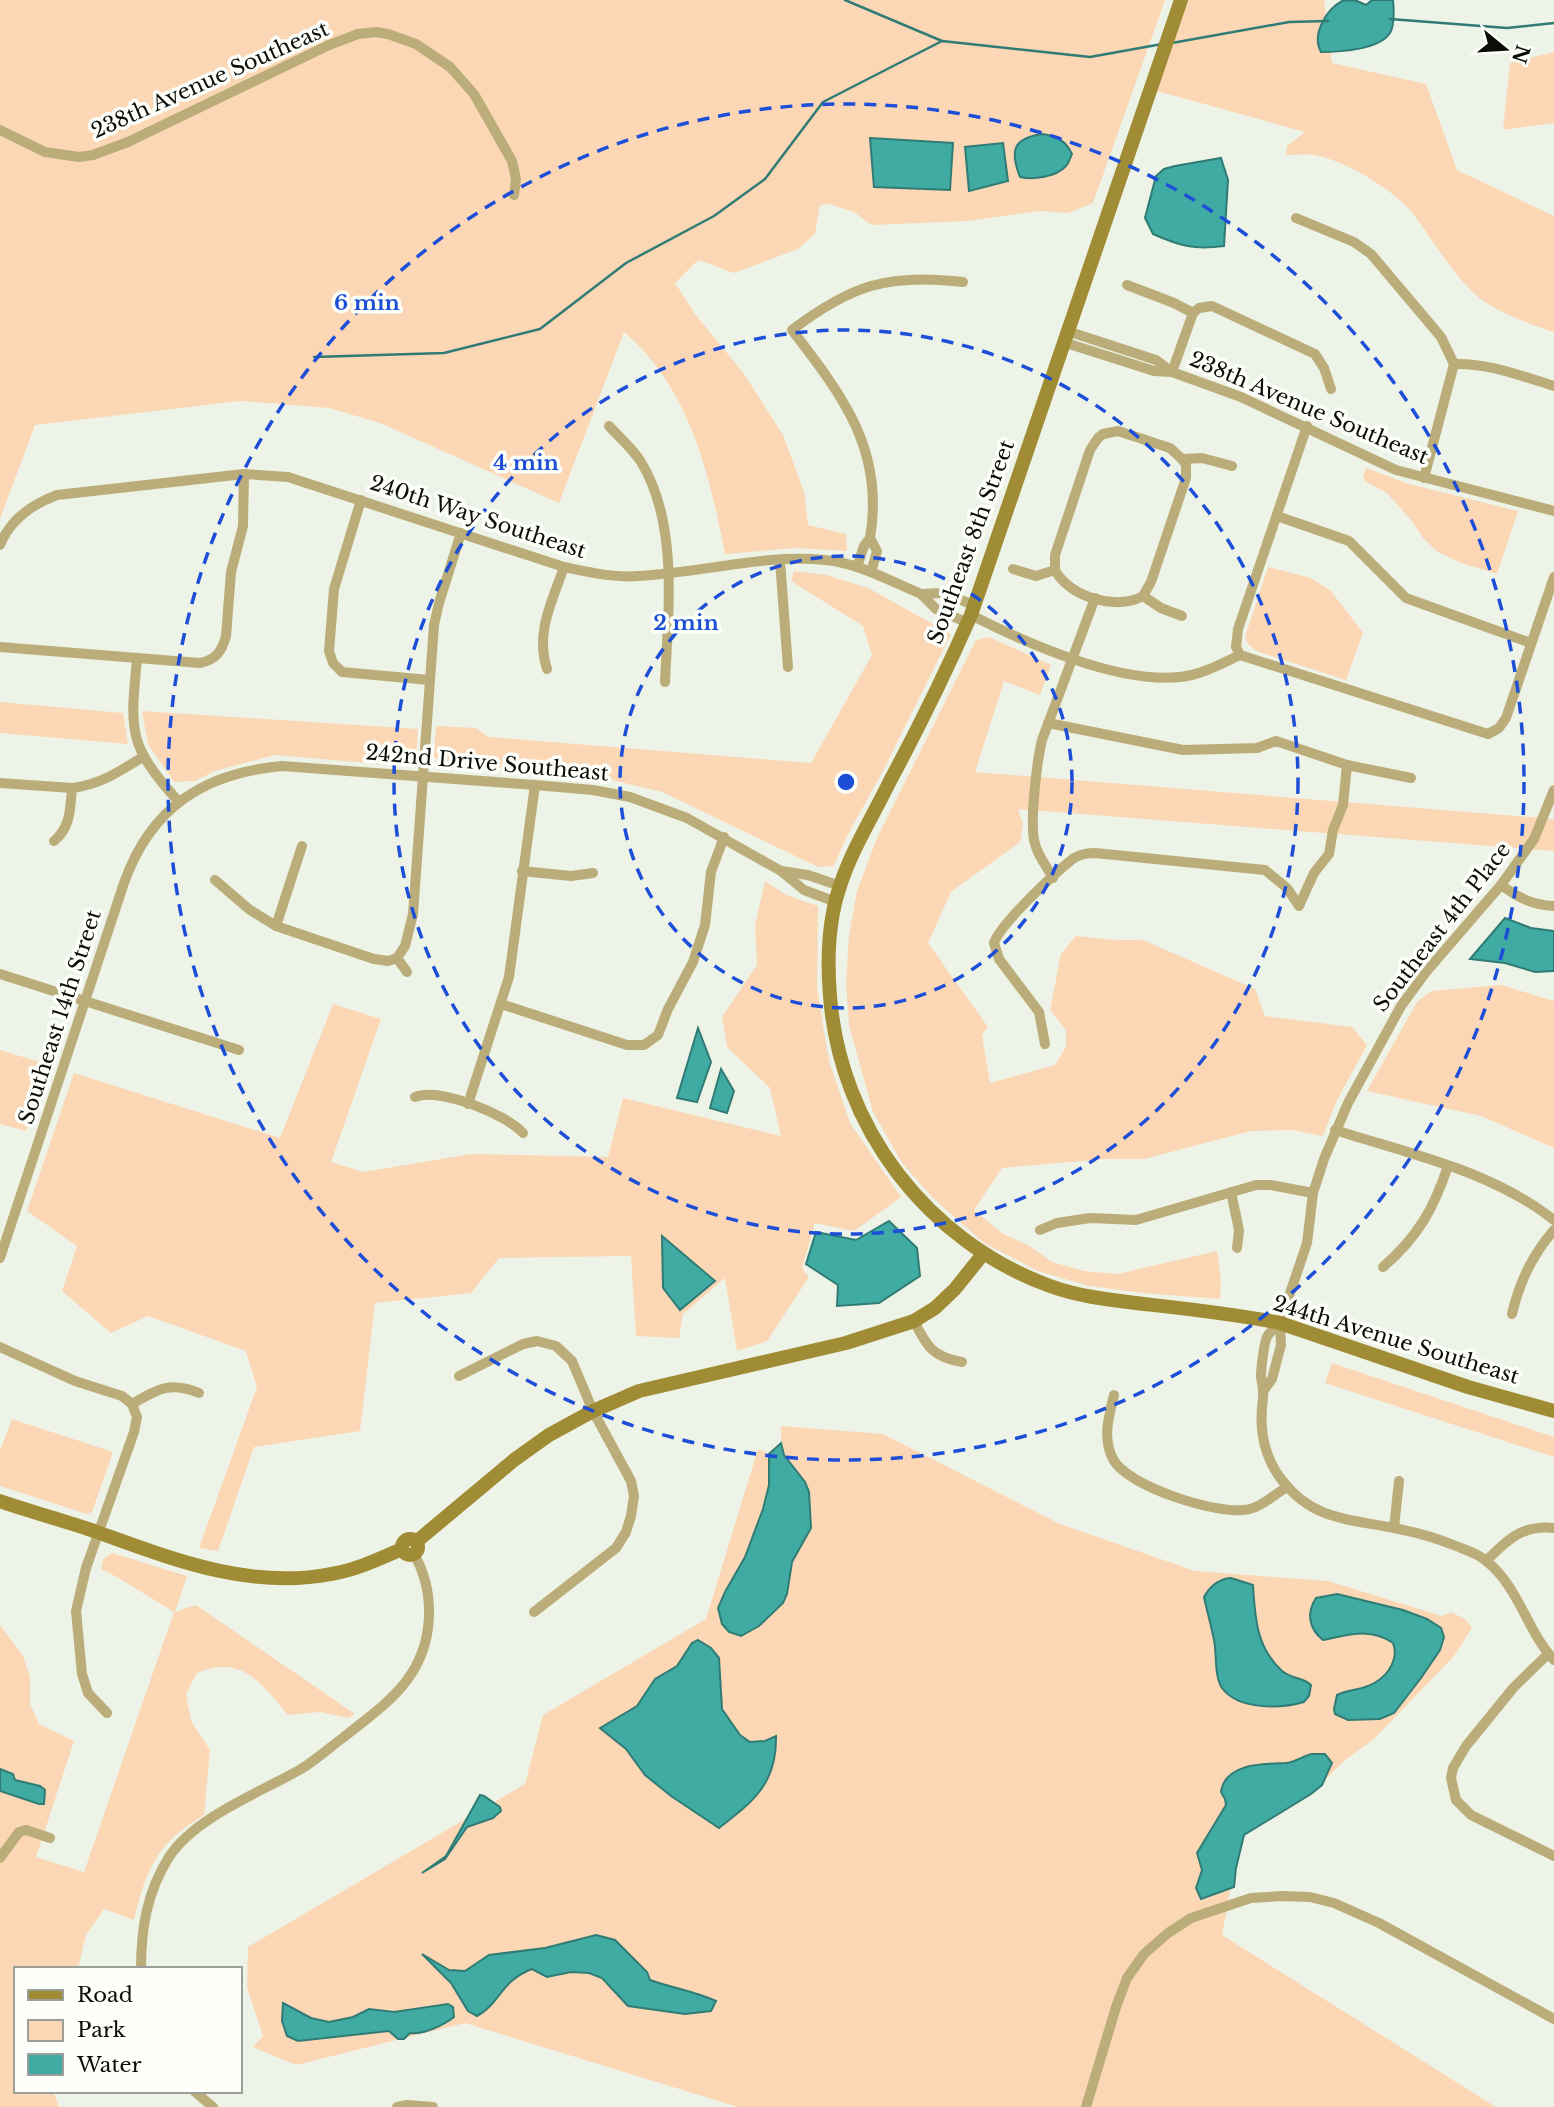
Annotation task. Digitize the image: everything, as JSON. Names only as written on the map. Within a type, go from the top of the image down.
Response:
[{"type":"street","name":"Southeast 8th Street","points":[[983,1254],[946,1226],[911,1191],[888,1161],[865,1122],[848,1084],[834,1031],[828,976],[830,937],[840,886],[854,851],[927,709],[971,614],[1181,0]]},
{"type":"street","name":"238th Avenue Southeast","points":[[0,130],[45,152],[93,155],[128,142],[332,44],[358,34],[376,32],[401,38],[433,53],[462,79],[512,161],[516,179],[514,195]]},
{"type":"street","points":[[1296,218],[1354,242],[1371,254],[1441,337],[1454,364],[1424,478]]},
{"type":"street","points":[[871,572],[877,551],[870,538],[873,509],[871,480],[859,432],[838,389],[792,330],[818,310],[865,286],[916,278],[963,282]]},
{"type":"street","points":[[1127,285],[1193,313]]},
{"type":"street","points":[[1172,372],[1187,324],[1193,313],[1207,306],[1222,309],[1307,349],[1320,361],[1331,389]]},
{"type":"street","name":"238th Avenue Southeast","points":[[1065,337],[1156,360],[1172,372],[1241,397],[1307,426],[1382,464],[1424,478],[1554,510]]},
{"type":"street","points":[[1454,364],[1483,365],[1554,386]]},
{"type":"street","points":[[609,426],[639,459],[655,490],[661,511],[669,573],[665,682]]},
{"type":"street","points":[[1307,426],[1238,629],[1236,647],[1240,655],[1481,734],[1494,732],[1506,718],[1554,577]]},
{"type":"street","points":[[1118,431],[1170,448],[1182,459],[1186,465],[1186,478],[1151,582],[1143,596],[1125,603],[1095,598],[1064,582],[1055,570],[1055,555],[1093,443],[1103,434],[1118,431]]},
{"type":"street","points":[[1182,459],[1202,458],[1232,466]]},
{"type":"street","points":[[0,647],[137,659],[208,662],[220,652],[226,636],[234,557],[243,526],[244,474]]},
{"type":"street","name":"240th Way Southeast","points":[[0,545],[9,528],[25,512],[46,499],[69,493],[244,474],[288,477],[564,567],[619,576],[780,561],[824,560],[871,572],[921,594],[936,609],[971,614]]},
{"type":"street","points":[[361,500],[334,589],[329,651],[337,668],[342,672],[429,680]]},
{"type":"street","points":[[1277,516],[1349,541],[1358,547],[1397,590],[1416,603],[1531,643]]},
{"type":"street","points":[[215,880],[250,910],[276,926],[374,960],[388,961],[397,958],[405,946],[413,914],[434,625],[461,533]]},
{"type":"street","points":[[857,567],[864,545],[870,538]]},
{"type":"street","points":[[780,561],[788,667]]},
{"type":"street","points":[[547,669],[541,638],[564,567]]},
{"type":"street","points":[[1013,569],[1036,576],[1055,570]]},
{"type":"street","name":"240th Way Southeast","points":[[921,594],[943,593],[971,614],[1007,634],[1073,658],[1154,678],[1181,677],[1197,673],[1240,655]]},
{"type":"street","points":[[1143,596],[1161,608],[1182,616]]},
{"type":"street","points":[[1053,878],[1035,846],[1033,827],[1038,758],[1048,723],[1095,598]]},
{"type":"street","points":[[137,659],[133,721],[136,739],[143,757],[178,801]]},
{"type":"street","points":[[1048,723],[1183,750],[1257,748],[1276,741],[1347,765],[1411,778]]},
{"type":"street","points":[[0,783],[72,788],[98,783],[143,757]]},
{"type":"street","points":[[1045,1044],[1039,1012],[999,959],[994,943],[1000,929],[1074,858],[1095,853],[1265,870],[1287,888],[1299,906],[1314,873],[1329,855],[1343,806],[1347,765]]},
{"type":"street","name":"242nd Drive Southeast","points":[[178,801],[226,775],[282,766],[593,790],[630,797],[687,818],[781,871],[804,890],[836,902]]},
{"type":"street","points":[[468,1104],[509,977],[536,785]]},
{"type":"street","points":[[54,841],[64,833],[69,820],[72,788]]},
{"type":"street","name":"Southeast 4th Place","points":[[1287,1487],[1274,1470],[1263,1440],[1261,1412],[1264,1390],[1261,1376],[1267,1336],[1279,1323],[1307,1243],[1313,1193],[1335,1130],[1401,1006],[1426,972],[1501,885],[1534,839],[1554,790]]},
{"type":"street","name":"Southeast 14th Street","points":[[0,1258],[137,851],[149,832],[178,801]]},
{"type":"street","points":[[501,1004],[627,1045],[644,1045],[657,1035],[701,942],[711,872],[724,837]]},
{"type":"street","points":[[276,926],[302,846]]},
{"type":"street","points":[[522,871],[571,876],[593,873]]},
{"type":"street","name":"242nd Drive Southeast","points":[[781,871],[808,875],[840,886]]},
{"type":"street","points":[[1501,885],[1520,899],[1554,906]]},
{"type":"street","points":[[397,958],[407,972]]},
{"type":"street","points":[[0,974],[239,1050]]},
{"type":"street","points":[[415,1097],[430,1094],[468,1104],[508,1120],[523,1133]]},
{"type":"street","points":[[1335,1130],[1448,1166],[1507,1189],[1536,1205],[1554,1220]]},
{"type":"street","points":[[1383,1267],[1394,1258],[1431,1212],[1448,1166]]},
{"type":"street","points":[[1040,1230],[1057,1223],[1090,1218],[1136,1220],[1256,1185],[1313,1193]]},
{"type":"street","points":[[1231,1192],[1239,1230],[1237,1248]]},
{"type":"street","points":[[1512,1314],[1522,1281],[1554,1230]]},
{"type":"street","points":[[0,1501],[202,1567],[253,1578],[308,1578],[356,1568],[411,1548],[540,1441],[593,1411],[639,1391],[846,1343],[914,1321],[955,1289],[983,1254]]},
{"type":"street","name":"244th Avenue Southeast","points":[[983,1254],[1041,1282],[1084,1295],[1279,1323],[1468,1387],[1554,1411]]},
{"type":"street","points":[[914,1321],[925,1343],[934,1353],[962,1362]]},
{"type":"street","name":"Southeast 4th Place","points":[[1264,1390],[1272,1379],[1281,1345],[1279,1323]]},
{"type":"street","points":[[459,1376],[523,1344],[537,1341],[563,1351],[572,1361],[593,1411],[631,1481],[634,1496],[631,1516],[626,1532],[616,1548],[534,1612]]},
{"type":"street","points":[[0,1346],[75,1381],[122,1396],[132,1404],[136,1417],[134,1432],[79,1593],[77,1628],[82,1674],[88,1693],[107,1713]]},
{"type":"street","points":[[132,1404],[160,1389],[173,1386],[199,1392]]},
{"type":"street","points":[[1114,1395],[1107,1426],[1109,1450],[1123,1473],[1139,1483],[1209,1507],[1236,1511],[1251,1509],[1287,1487],[1321,1513],[1443,1541],[1486,1561],[1513,1591],[1530,1629],[1551,1657],[1514,1687],[1466,1746],[1453,1768],[1452,1787],[1457,1800],[1471,1815],[1554,1856]]},
{"type":"street","points":[[1394,1528],[1399,1481]]},
{"type":"street","points":[[1486,1561],[1519,1532],[1538,1527],[1554,1528]]},
{"type":"street","points":[[141,1967],[141,1935],[146,1908],[170,1856],[188,1836],[219,1814],[305,1767],[360,1724],[407,1681],[425,1643],[429,1616],[426,1585],[411,1548]]},
{"type":"street","points":[[0,1858],[19,1832],[26,1830],[50,1838]]},
{"type":"street","points":[[1086,2107],[1116,2007],[1127,1978],[1144,1954],[1191,1918],[1251,1898],[1282,1895],[1310,1897],[1346,1908],[1380,1923],[1554,2018]]},
{"type":"street","points":[[196,2093],[213,2107]]},
{"type":"street","points":[[397,2107],[433,2107]]},
{"type":"green space","points":[[0,0],[1165,0],[1093,203],[1068,213],[1040,211],[968,221],[871,225],[854,212],[830,204],[820,205],[815,234],[798,249],[734,273],[698,260],[675,283],[695,314],[744,374],[783,435],[804,492],[808,525],[846,534],[847,551],[796,548],[725,554],[712,493],[681,405],[647,354],[624,332],[559,503],[380,423],[329,408],[240,401],[35,425],[0,519]]},
{"type":"green space","points":[[1181,0],[1324,0],[1332,63],[1426,84],[1457,170],[1554,216],[1554,332],[1524,322],[1483,301],[1449,265],[1410,210],[1379,184],[1324,157],[1286,155],[1287,146],[1305,132],[1150,89]]},
{"type":"green space","points":[[1554,52],[1554,123],[1503,130],[1510,63]]},
{"type":"green space","points":[[1366,468],[1409,484],[1518,511],[1497,574],[1461,563],[1438,552],[1387,493],[1365,481],[1363,476]]},
{"type":"green space","points":[[1268,567],[1311,578],[1331,591],[1363,633],[1346,680],[1256,651],[1248,644],[1245,637]]},
{"type":"green space","points":[[794,571],[826,575],[868,588],[951,634],[834,866],[818,867],[662,792],[608,779],[443,764],[434,757],[436,726],[476,728],[488,737],[811,763],[872,655],[863,626],[791,581]]},
{"type":"green space","points":[[989,637],[1051,665],[1040,695],[1004,681],[975,772],[1554,819],[1554,851],[1018,809],[1023,824],[1020,842],[951,892],[928,943],[988,1027],[982,1035],[990,1083],[1055,1065],[1066,1047],[1066,1030],[1050,1010],[1061,954],[1076,936],[1143,940],[1255,989],[1265,1016],[1352,1027],[1367,1045],[1336,1102],[1323,1136],[1292,1130],[1251,1131],[1144,1159],[1105,1159],[1002,1168],[974,1210],[1003,1234],[1028,1245],[1052,1262],[1084,1271],[1117,1274],[1217,1251],[1221,1280],[1220,1299],[1089,1286],[1038,1271],[984,1243],[934,1199],[902,1163],[873,1112],[849,1025],[846,982],[849,936],[857,891],[877,838],[976,640]]},
{"type":"green space","points":[[0,702],[123,713],[128,744],[0,733]]},
{"type":"green space","points":[[142,711],[418,729],[416,757],[402,766],[275,755],[215,771],[195,781],[174,782],[148,744]]},
{"type":"green space","points":[[765,881],[786,895],[818,906],[817,989],[829,1061],[850,1123],[901,1197],[854,1231],[815,1223],[802,1268],[809,1277],[767,1341],[737,1351],[725,1278],[683,1314],[679,1338],[636,1336],[631,1256],[499,1258],[471,1293],[375,1303],[360,1431],[254,1447],[218,1551],[199,1548],[257,1387],[246,1351],[148,1316],[111,1333],[62,1291],[77,1246],[27,1211],[74,1073],[280,1138],[333,1004],[381,1019],[331,1162],[363,1172],[471,1154],[608,1157],[623,1098],[781,1136],[770,1088],[727,1047],[722,1017],[757,965],[755,925]]},
{"type":"green space","points":[[1501,985],[1554,1001],[1554,1148],[1481,1116],[1367,1091],[1417,1002],[1431,991]]},
{"type":"green space","points":[[0,1050],[53,1066],[26,1131],[0,1124]]},
{"type":"green space","points":[[1332,1363],[1554,1437],[1554,1457],[1325,1383]]},
{"type":"green space","points":[[12,1419],[113,1452],[92,1512],[87,1514],[0,1486],[0,1451]]},
{"type":"green space","points":[[781,1426],[883,1434],[1060,1524],[1195,1571],[1328,1581],[1442,1616],[1451,1612],[1465,1619],[1472,1628],[1454,1656],[1373,1740],[1345,1760],[1311,1794],[1240,1836],[1222,1935],[1496,2107],[738,2107],[465,2023],[296,2065],[253,2047],[263,2036],[247,1987],[248,1947],[525,1784],[543,1715],[706,1619],[758,1449],[769,1454],[781,1443]]},
{"type":"green space","points":[[112,1553],[187,1576],[175,1612],[196,1605],[355,1714],[348,1718],[320,1712],[288,1715],[269,1692],[249,1675],[226,1667],[197,1673],[186,1694],[191,1721],[210,1750],[204,1815],[175,1836],[156,1859],[143,1886],[134,1920],[104,1909],[86,1935],[78,1967],[14,1967],[14,2093],[54,2093],[59,2107],[0,2107],[0,1625],[23,1656],[30,1677],[30,1704],[39,1724],[74,1741],[36,1857],[84,1872],[174,1612],[101,1569],[103,1559]]},
{"type":"water","points":[[1344,0],[1366,5],[1372,0],[1393,0],[1392,29],[1385,39],[1368,46],[1321,52],[1318,37],[1322,22],[1332,9]]},
{"type":"water","points":[[1043,134],[1057,138],[1067,145],[1072,154],[1068,163],[1062,170],[1050,175],[1038,178],[1020,177],[1015,159],[1016,146],[1026,138]]},
{"type":"water","points":[[870,138],[953,143],[950,190],[874,187]]},
{"type":"water","points":[[1003,143],[1008,181],[969,191],[965,147]]},
{"type":"water","points":[[1221,158],[1228,180],[1224,246],[1187,246],[1153,234],[1145,218],[1156,176],[1164,169]]},
{"type":"water","points":[[1505,918],[1531,928],[1554,931],[1554,971],[1535,972],[1505,963],[1470,959]]},
{"type":"water","points":[[698,1028],[711,1062],[697,1102],[677,1098]]},
{"type":"water","points":[[721,1069],[734,1091],[727,1113],[710,1108]]},
{"type":"water","points":[[889,1221],[917,1248],[920,1276],[879,1303],[837,1306],[838,1285],[806,1264],[816,1232],[856,1240]]},
{"type":"water","points":[[662,1236],[715,1281],[680,1310],[663,1288]]},
{"type":"water","points":[[781,1443],[784,1455],[805,1482],[809,1492],[811,1528],[792,1562],[783,1603],[759,1626],[741,1636],[729,1632],[722,1624],[718,1608],[745,1557],[763,1509],[769,1485],[769,1454]]},
{"type":"water","points":[[1231,1578],[1253,1585],[1256,1620],[1262,1642],[1273,1662],[1282,1671],[1311,1685],[1309,1696],[1304,1702],[1260,1706],[1238,1700],[1222,1688],[1204,1597],[1215,1584]]},
{"type":"water","points":[[1337,1594],[1403,1610],[1427,1619],[1441,1628],[1444,1637],[1440,1650],[1394,1713],[1380,1719],[1348,1720],[1335,1714],[1337,1695],[1376,1682],[1389,1670],[1395,1654],[1393,1643],[1376,1635],[1359,1634],[1323,1640],[1318,1636],[1310,1620],[1313,1604],[1316,1598]]},
{"type":"water","points":[[698,1640],[711,1648],[719,1658],[722,1709],[740,1735],[750,1742],[765,1741],[776,1736],[768,1779],[743,1809],[719,1828],[645,1775],[626,1749],[600,1728],[637,1706],[655,1679],[677,1666],[692,1643]]},
{"type":"water","points":[[1312,1754],[1325,1754],[1332,1763],[1322,1785],[1244,1835],[1234,1887],[1201,1899],[1196,1888],[1202,1870],[1197,1853],[1226,1805],[1221,1792],[1224,1782],[1237,1770],[1246,1767],[1289,1762]]},
{"type":"water","points":[[0,1769],[13,1774],[15,1780],[40,1786],[45,1790],[44,1804],[0,1791]]},
{"type":"water","points":[[480,1795],[500,1807],[501,1811],[493,1818],[467,1827],[445,1859],[422,1873],[446,1856]]},
{"type":"water","points":[[596,1935],[615,1940],[647,1972],[650,1980],[716,2001],[711,2011],[685,2014],[628,2006],[602,1978],[589,1973],[571,1972],[547,1977],[532,1969],[513,1980],[485,2011],[477,2016],[468,2011],[451,1983],[422,1954],[449,1970],[465,1971],[489,1955],[545,1948]]},
{"type":"water","points":[[283,2003],[311,2018],[329,2022],[353,2017],[369,2009],[394,2012],[448,2004],[453,2007],[454,2017],[433,2029],[410,2033],[404,2039],[398,2039],[389,2031],[298,2041],[287,2036],[282,2021]]},
{"type":"waterway","points":[[845,0],[942,41]]},
{"type":"waterway","points":[[1390,19],[1507,28],[1554,23]]},
{"type":"waterway","points":[[1172,43],[1289,22],[1328,21]]},
{"type":"waterway","points":[[314,357],[444,353],[540,329],[626,263],[714,216],[765,179],[823,102],[942,41],[1090,57],[1162,44]]}]
